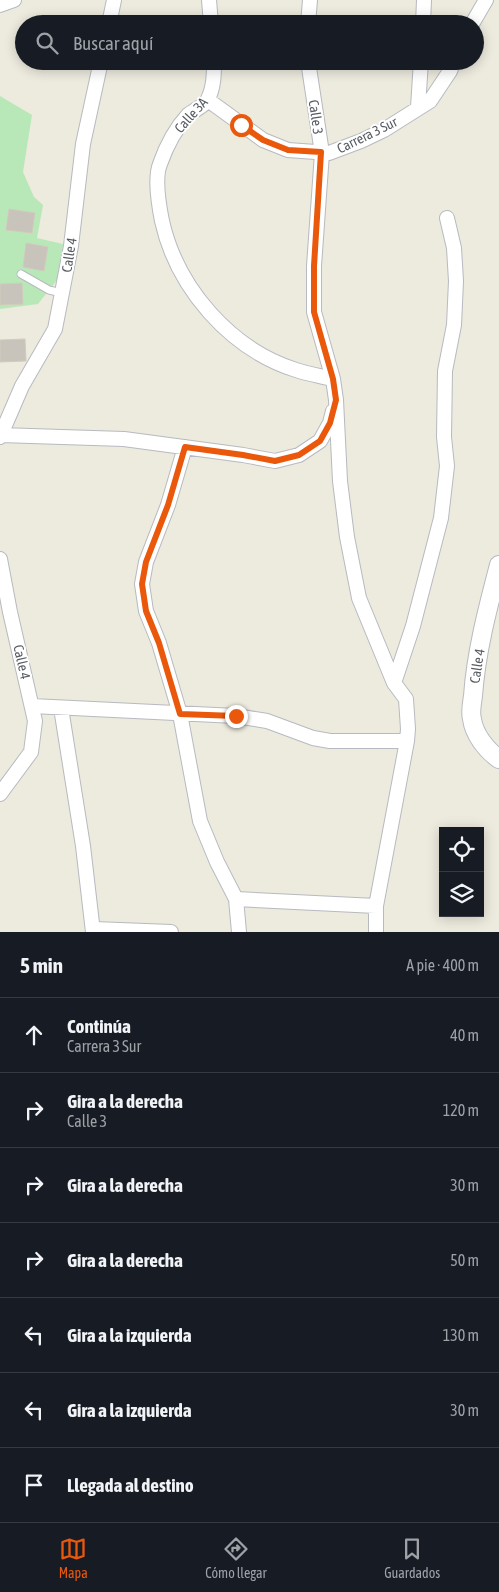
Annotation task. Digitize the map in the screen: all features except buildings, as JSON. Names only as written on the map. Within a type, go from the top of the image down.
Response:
[{"type":"street","points":[[0,5],[14,0]]},
{"type":"street","points":[[209,0],[210,15]]},
{"type":"street","points":[[309,15],[310,0]]},
{"type":"street","points":[[423,15],[424,0]]},
{"type":"street","points":[[477,15],[486,0]]},
{"type":"street","name":"Calle 4","points":[[0,436],[22,386],[55,329],[71,246],[83,144],[99,70]]},
{"type":"street","name":"Calle 3A","points":[[214,70],[208,100],[188,115],[172,137],[158,167],[158,198],[166,236],[180,272],[202,304],[229,332],[260,354],[296,370],[333,379]]},
{"type":"street","name":"Calle 3","points":[[309,70],[321,152],[314,266],[314,312],[333,379],[336,400],[340,481],[347,537],[359,598],[394,683],[406,699],[407,741],[376,906],[376,932]]},
{"type":"street","points":[[418,107],[420,70]]},
{"type":"street","name":"Carrera 3 Sur","points":[[208,100],[263,140],[288,150],[329,153],[384,130],[430,101],[450,70]]},
{"type":"street","points":[[394,683],[413,626],[441,518],[448,466],[444,437],[445,379],[454,324],[456,281],[454,248],[446,218]]},
{"type":"street","points":[[0,436],[124,439],[275,461],[299,455],[320,441],[330,423],[336,400]]},
{"type":"street","points":[[185,447],[168,505],[146,562],[142,584],[146,611],[159,643],[180,714],[200,821],[217,862],[236,899],[239,932]]},
{"type":"street","name":"Calle 4","points":[[0,559],[35,720],[31,752],[0,794]]},
{"type":"street","name":"Calle 4","points":[[499,565],[478,655],[471,718],[477,735],[499,759]]},
{"type":"street","points":[[32,706],[236,716],[267,720],[313,738],[330,741],[407,741]]},
{"type":"street","points":[[61,708],[83,846],[93,930],[171,932]]},
{"type":"street","points":[[236,899],[376,906]]},
{"type":"lane","points":[[22,274],[50,290],[62,292]]},
{"type":"green space","points":[[0,96],[32,115],[23,172],[34,197],[43,205],[37,238],[63,244],[57,280],[38,304],[0,309]]},
{"type":"route","points":[[236,716],[180,714],[159,643],[146,611],[142,584],[146,562],[168,505],[185,447],[275,461],[299,455],[320,441],[330,423],[336,400],[333,379],[314,312],[314,266],[321,152],[288,150],[263,140],[241,125]]}]
